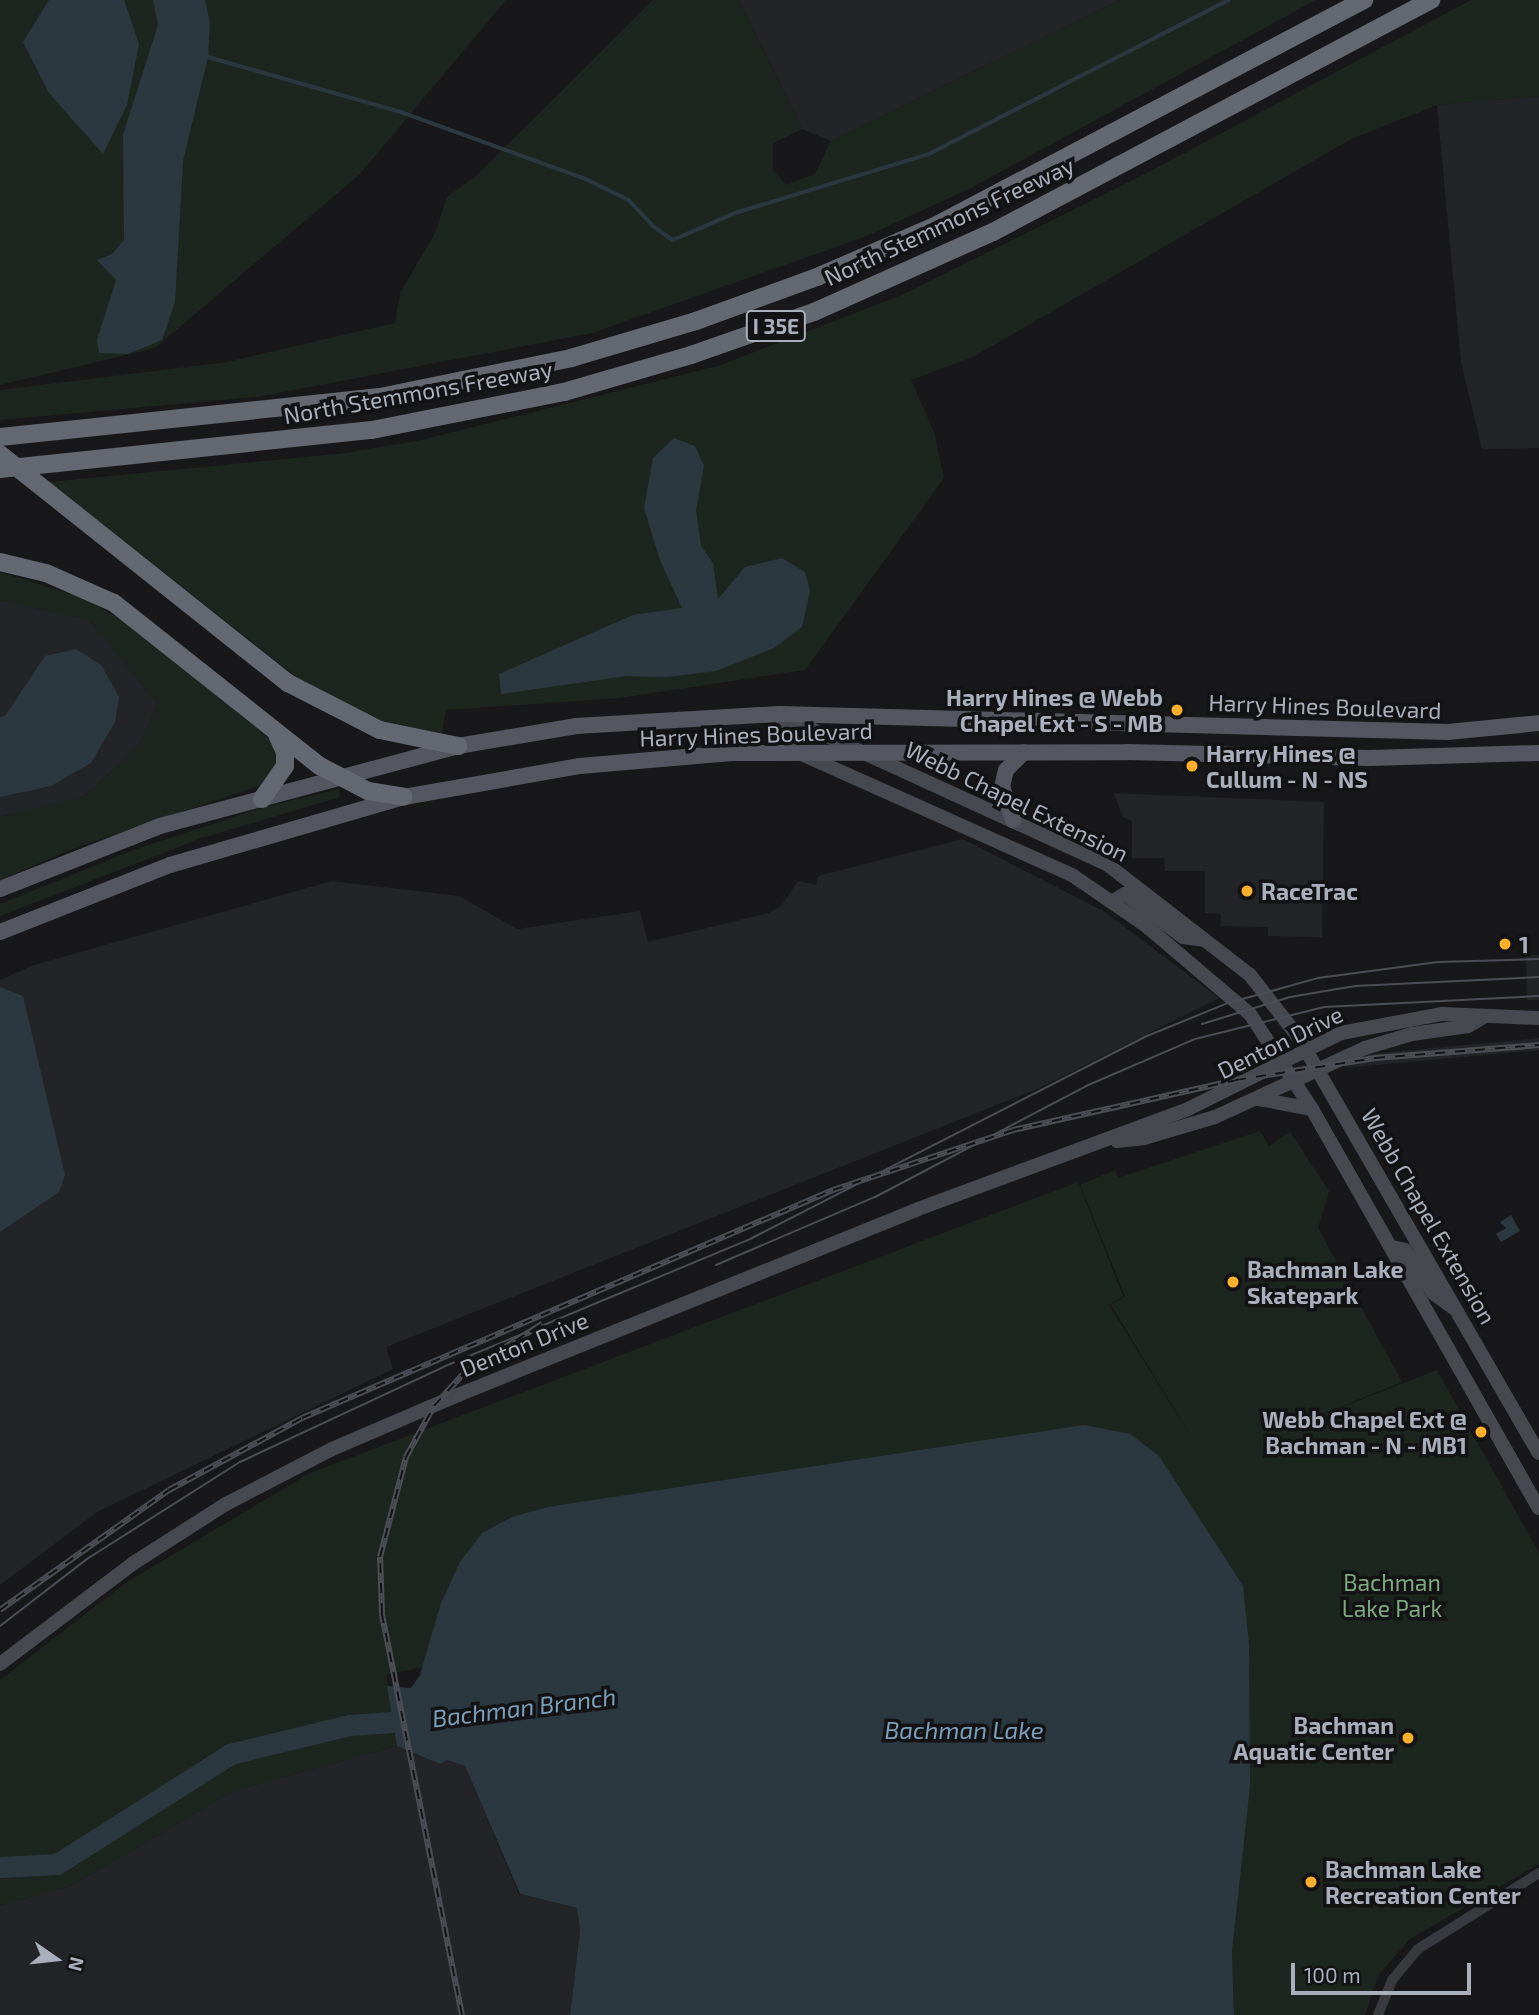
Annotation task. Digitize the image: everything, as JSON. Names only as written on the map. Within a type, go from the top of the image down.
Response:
[{"type":"highway","name":"North Stemmons Freeway","points":[[0,437],[263,413],[405,393],[571,358],[696,321],[817,277],[937,225],[1364,0]]},
{"type":"highway","name":"North Stemmons Freeway","points":[[1,464],[60,463],[243,446],[437,419],[564,392],[727,343],[874,287],[993,232],[1431,0]]},
{"type":"highway","points":[[1,464],[288,683],[380,730],[458,746]]},
{"type":"highway","points":[[0,562],[46,573],[114,603],[276,732],[339,778],[368,791],[404,797]]},
{"type":"highway","points":[[262,799],[285,766],[285,752],[276,732]]},
{"type":"main road","name":"Harry Hines Boulevard","points":[[0,889],[160,826],[458,746],[576,726],[780,714],[1456,732],[1539,723]]},
{"type":"main road","points":[[780,714],[797,752]]},
{"type":"main road","name":"Webb Chapel Extension","points":[[780,714],[1108,865],[1250,975],[1306,1049],[1539,1453]]},
{"type":"main road","points":[[1127,752],[1128,722]]},
{"type":"main road","points":[[1370,758],[1371,730]]},
{"type":"main road","name":"Harry Hines Boulevard","points":[[0,932],[170,866],[404,797],[580,766],[720,754],[797,752],[1127,752],[1370,758],[1539,753]]},
{"type":"main road","name":"Webb Chapel Extension","points":[[797,752],[1072,875],[1112,902],[1231,996],[1257,1023],[1312,1109],[1539,1508]]},
{"type":"main road","points":[[1013,820],[1002,787],[1006,770],[1024,752]]},
{"type":"main road","points":[[1112,902],[1125,894],[1183,937],[1205,940]]},
{"type":"main road","name":"Denton Drive","points":[[0,1664],[131,1563],[226,1504],[332,1449],[918,1209],[1105,1142],[1235,1090],[1306,1049],[1341,1033],[1409,1017],[1442,1014],[1482,1018],[1539,1018]]},
{"type":"main road","name":"Denton Drive","points":[[1105,1142],[1144,1138],[1257,1098],[1389,1040],[1468,1026],[1482,1018]]},
{"type":"main road","points":[[1257,1098],[1312,1109]]},
{"type":"main road","points":[[1391,1247],[1405,1250],[1433,1293],[1458,1311]]},
{"type":"main road","points":[[1467,1380],[1491,1367]]},
{"type":"street","points":[[1378,2015],[1392,1980],[1418,1949],[1539,1873]]},
{"type":"shaded area","points":[[739,0],[1120,0],[831,141],[802,129]]},
{"type":"shaded area","points":[[1539,96],[1539,448],[1482,449],[1461,362],[1437,105]]},
{"type":"shaded area","points":[[0,600],[89,620],[158,704],[138,747],[83,797],[0,817]]},
{"type":"shaded area","points":[[1114,793],[1324,802],[1322,937],[1268,936],[1268,927],[1221,926],[1221,914],[1205,913],[1205,871],[1165,871],[1164,858],[1132,858],[1132,821],[1123,817]]},
{"type":"shaded area","points":[[963,839],[1105,912],[1219,998],[1037,1089],[386,1347],[393,1369],[97,1512],[0,1585],[0,980],[34,965],[332,881],[459,896],[517,929],[640,911],[648,942],[769,913],[781,906],[798,881],[816,885],[818,876]]},
{"type":"shaded area","points":[[1526,955],[1539,955],[1539,1000],[1527,1000]]},
{"type":"shaded area","points":[[1539,1038],[1539,1050],[1343,1068],[1370,1054]]},
{"type":"shaded area","points":[[397,1746],[440,1764],[447,1760],[465,1766],[519,1894],[577,1908],[580,1930],[570,2015],[0,2015],[0,1905],[71,1886],[233,1791]]},
{"type":"green space","points":[[0,0],[506,0],[360,174],[155,348],[0,385]]},
{"type":"green space","points":[[653,0],[739,0],[802,129],[773,143],[773,170],[786,185],[815,174],[831,141],[1120,0],[1316,0],[969,189],[864,237],[592,333],[257,397],[0,420],[0,390],[227,362],[395,323],[400,293],[434,235],[447,197],[476,176]]},
{"type":"green space","points":[[1471,0],[1539,0],[1539,96],[1437,105],[1351,139],[973,357],[911,380],[934,432],[944,478],[805,670],[619,698],[446,710],[442,733],[389,724],[312,689],[49,482],[345,453],[422,440],[718,366],[902,295],[1149,172]]},
{"type":"green space","points":[[0,572],[84,598],[132,626],[271,740],[279,763],[264,784],[75,848],[0,880],[0,817],[83,797],[138,747],[158,704],[89,620],[0,600]]},
{"type":"green space","points":[[339,789],[340,797],[202,838],[0,916],[0,904],[133,850],[261,808]]},
{"type":"green space","name":"Bachman Lake Park","points":[[1260,1131],[1269,1146],[1290,1132],[1329,1191],[1318,1228],[1402,1382],[1293,1426],[1437,1370],[1539,1553],[1539,1864],[1410,1939],[1379,1974],[1365,2015],[1234,2015],[1232,1950],[1249,1644],[427,1655],[423,1667],[386,1675],[397,1746],[233,1791],[71,1886],[0,1905],[0,1680],[127,1582],[310,1473],[1078,1182],[1123,1296],[1109,1305],[1206,1461],[1111,1305],[1125,1296],[1080,1185],[1115,1170],[1118,1178]]},
{"type":"water","points":[[49,0],[124,0],[139,44],[127,105],[103,154],[49,93],[23,42]]},
{"type":"water","points":[[153,0],[205,0],[210,23],[208,57],[183,161],[175,302],[162,340],[128,354],[99,353],[97,340],[116,280],[97,260],[112,254],[124,240],[123,135],[158,25]]},
{"type":"water","points":[[674,438],[695,446],[704,466],[696,510],[701,546],[713,563],[718,599],[745,567],[782,558],[805,572],[810,591],[802,627],[774,648],[716,671],[668,677],[626,676],[501,694],[499,674],[633,615],[682,608],[660,560],[644,508],[653,458]]},
{"type":"water","points":[[76,649],[101,665],[119,697],[115,722],[91,763],[51,786],[0,797],[0,717],[5,716],[45,656]]},
{"type":"water","points":[[0,987],[23,996],[65,1175],[59,1192],[0,1232]]},
{"type":"water","points":[[1511,1215],[1520,1231],[1501,1242],[1496,1234],[1506,1228],[1500,1222]]},
{"type":"water","name":"Bachman Lake","points":[[1084,1425],[1130,1434],[1159,1456],[1243,1586],[1249,1644],[1250,1786],[1232,1950],[1234,2015],[570,2015],[580,1930],[577,1908],[520,1894],[465,1766],[447,1760],[440,1764],[397,1746],[387,1686],[411,1688],[420,1675],[441,1603],[460,1562],[482,1533],[512,1517],[548,1507]]},
{"type":"waterway","points":[[208,57],[398,111],[586,179],[629,200],[653,226],[673,240],[735,213],[929,154],[1229,0]]},
{"type":"waterway","name":"Bachman Branch","points":[[0,1867],[57,1864],[230,1754],[350,1725],[420,1720]]},
{"type":"tram line","points":[[0,1626],[87,1559],[240,1462],[450,1364],[752,1238],[1147,1036],[1228,1003],[1318,978],[1438,962],[1539,959]]},
{"type":"tram line","points":[[1202,1024],[1290,997],[1355,986],[1539,977]]},
{"type":"tram line","points":[[716,1265],[875,1197],[1086,1086],[1195,1039],[1324,1007],[1539,996]]},
{"type":"railway","points":[[0,1610],[169,1490],[302,1418],[833,1190],[1013,1130],[1236,1080],[1375,1058],[1539,1045]]},
{"type":"railway","points":[[462,2015],[382,1613],[380,1557],[406,1457],[434,1406],[465,1372],[542,1324]]},
{"type":"place","name":"Harry Hines @ Webb Chapel Ext - S - MB","points":[[1177,710]]},
{"type":"place","name":"Harry Hines @ Cullum - N - NS","points":[[1192,766]]},
{"type":"place","name":"RaceTrac","points":[[1247,891]]},
{"type":"place","name":"1","points":[[1505,944]]},
{"type":"place","name":"Bachman Lake Skatepark","points":[[1233,1282]]},
{"type":"place","name":"Webb Chapel Ext @ Bachman - N - MB1","points":[[1481,1432]]},
{"type":"place","name":"Bachman Aquatic Center","points":[[1408,1738]]},
{"type":"place","name":"Bachman Lake Recreation Center","points":[[1311,1882]]}]
